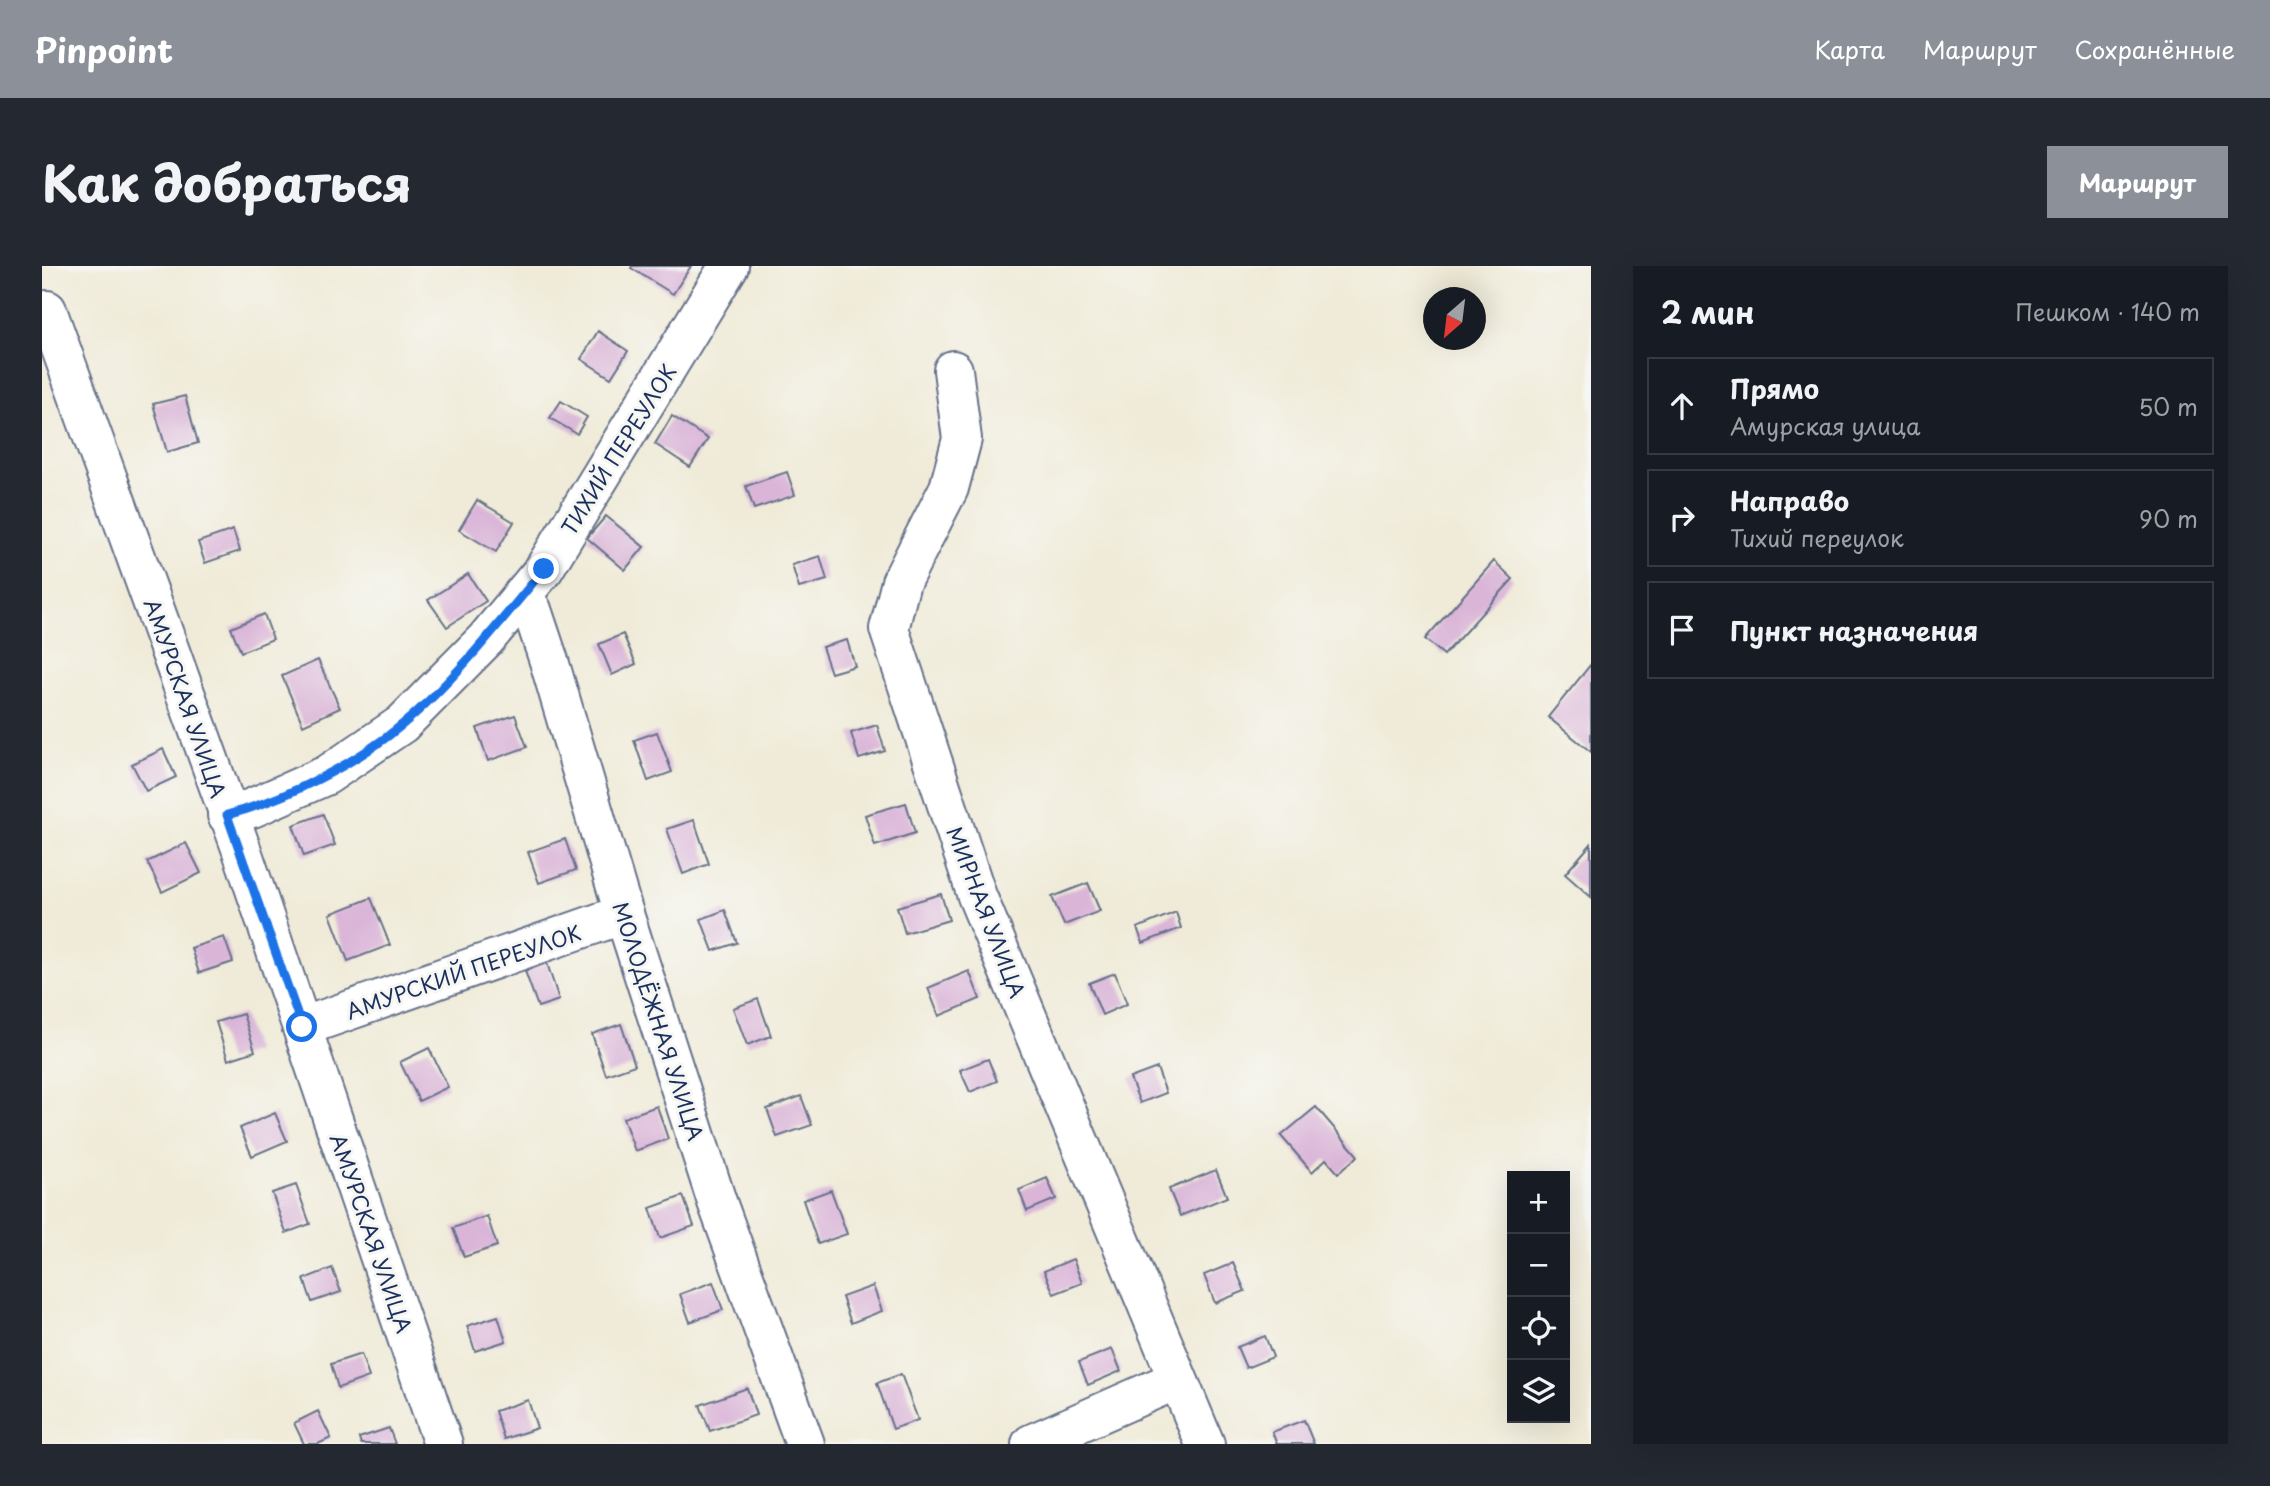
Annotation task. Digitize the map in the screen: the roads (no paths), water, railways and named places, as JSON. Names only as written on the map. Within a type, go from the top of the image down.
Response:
[{"type":"street","name":"ТИХИЙ ПЕРЕУЛОК","points":[[227,815],[252,808],[327,775],[402,724],[486,639],[544,569],[729,266]]},
{"type":"street","name":"АМУРСКАЯ УЛИЦА","points":[[47,310],[302,1027],[443,1444]]},
{"type":"street","name":"МИРНАЯ УЛИЦА","points":[[953,370],[962,439],[949,488],[901,582],[889,629],[977,896],[1205,1444]]},
{"type":"street","name":"МОЛОДЁЖНАЯ УЛИЦА","points":[[522,595],[532,610],[550,661],[624,914],[718,1202],[804,1444]]},
{"type":"street","name":"АМУРСКИЙ ПЕРЕУЛОК","points":[[302,1027],[624,914]]},
{"type":"street","points":[[1031,1444],[1177,1380]]}]
